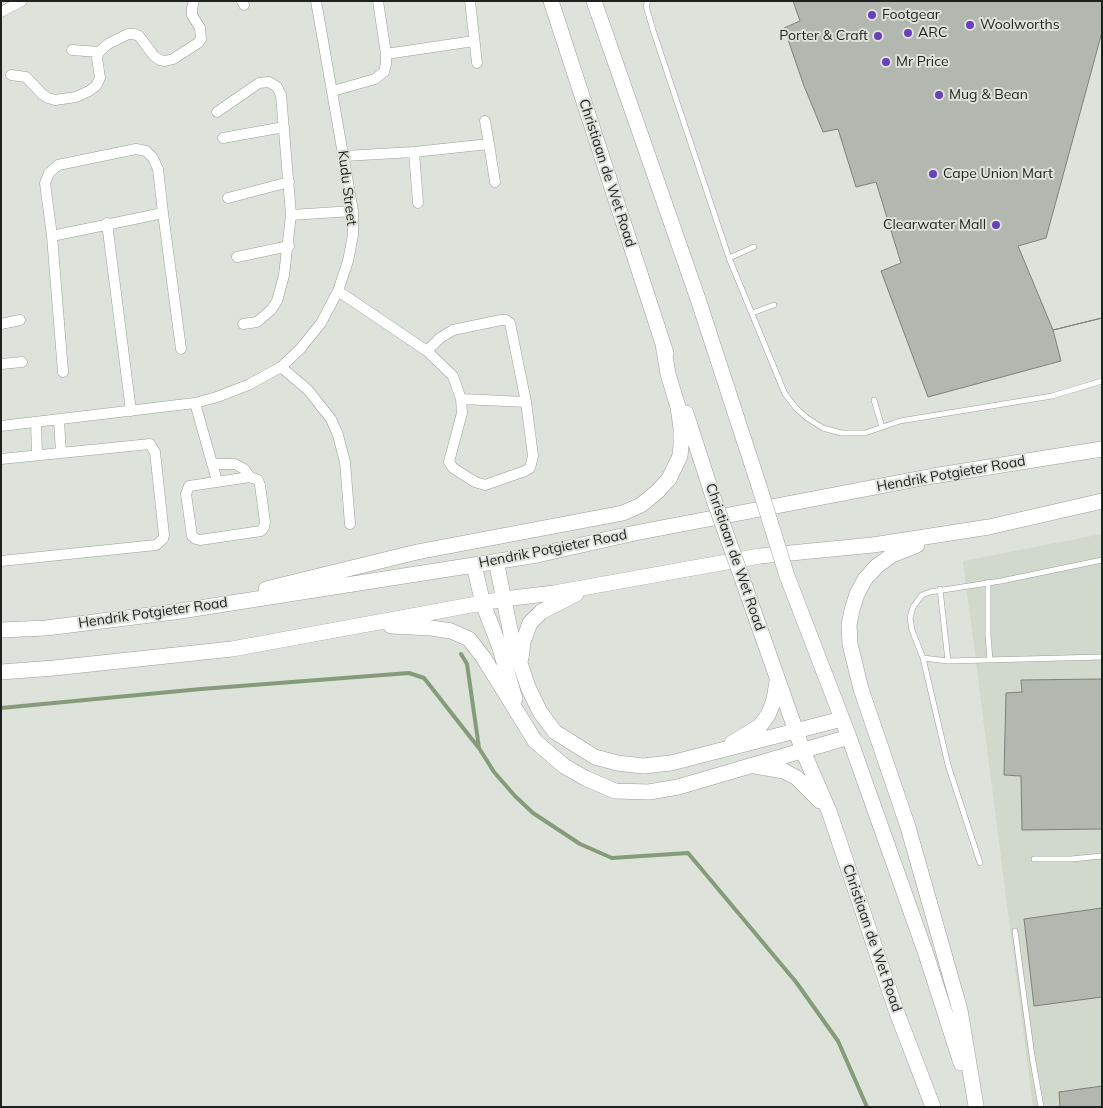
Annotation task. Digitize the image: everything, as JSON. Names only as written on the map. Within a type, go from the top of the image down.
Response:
[{"type":"main road","name":"Christiaan de Wet Road","points":[[551,1],[714,500],[803,751],[829,811],[896,1010],[934,1107]]},
{"type":"main road","points":[[594,1],[698,298],[787,576],[849,737],[926,954],[976,1106]]},
{"type":"main road","points":[[174,612],[418,552],[614,515],[641,505],[669,479],[680,456],[681,428],[678,407],[668,374],[663,344]]},
{"type":"main road","name":"Hendrik Potgieter Road","points":[[1,630],[46,628],[174,612],[474,566],[933,476],[1102,449]]},
{"type":"main road","points":[[976,1106],[960,1010],[908,827],[861,689],[850,644],[849,625],[857,594],[865,579],[877,566],[892,555],[912,546],[1102,501]]},
{"type":"main road","points":[[1,672],[232,649],[504,599],[554,593],[760,556],[873,546],[989,527]]},
{"type":"main road","points":[[496,561],[512,638],[528,687],[536,703],[555,732],[595,757],[617,763],[643,766],[672,764],[842,719]]},
{"type":"main road","points":[[474,566],[483,604],[499,645],[520,717]]},
{"type":"main road","points":[[521,662],[523,642],[530,623],[541,612],[598,584]]},
{"type":"main road","points":[[363,624],[431,628],[463,635],[474,644],[535,741],[564,766],[585,778],[615,791],[649,792],[678,787],[849,737]]},
{"type":"main road","points":[[710,753],[760,726],[768,715],[774,700],[778,678]]},
{"type":"main road","points":[[748,765],[784,771],[798,778],[829,811]]},
{"type":"street","points":[[1,12],[22,1]]},
{"type":"street","points":[[11,76],[26,77],[48,98],[55,100],[76,97],[96,86],[100,78],[97,67],[99,52],[120,37],[128,34],[139,36],[154,56],[160,60],[172,59],[198,43],[201,39],[200,28],[192,15],[194,1]]},
{"type":"street","name":"Kudu Street","points":[[1,426],[195,403],[248,385],[282,367],[301,348],[321,323],[338,291],[348,261],[353,235],[353,211],[316,1]]},
{"type":"street","points":[[333,92],[375,79],[384,72],[386,54],[379,1]]},
{"type":"street","points":[[470,1],[477,62]]},
{"type":"street","points":[[386,54],[474,41]]},
{"type":"street","points":[[72,50],[99,52]]},
{"type":"street","points":[[217,112],[259,83],[269,82],[280,90],[291,215],[289,246],[277,301],[271,310],[257,322],[243,324]]},
{"type":"street","points":[[485,121],[495,182]]},
{"type":"street","points":[[222,138],[284,127]]},
{"type":"street","points":[[344,156],[414,152],[489,144]]},
{"type":"street","points":[[63,372],[46,183],[49,173],[58,165],[119,152],[136,149],[146,151],[153,158],[158,169],[181,349]]},
{"type":"street","points":[[414,152],[418,203]]},
{"type":"street","points":[[228,198],[289,182]]},
{"type":"street","points":[[291,215],[353,211]]},
{"type":"street","points":[[52,236],[107,223],[163,213]]},
{"type":"street","points":[[107,223],[131,411]]},
{"type":"street","points":[[238,257],[289,246]]},
{"type":"street","points":[[338,291],[427,351],[453,376],[461,399],[462,413],[449,462],[453,468],[475,482],[485,485],[530,468],[533,456],[526,402],[512,327],[506,320],[453,330],[440,338],[427,351]]},
{"type":"street","points":[[1,324],[20,320]]},
{"type":"street","points":[[1,364],[22,362]]},
{"type":"street","points":[[282,367],[308,390],[331,419],[338,435],[344,458],[350,524]]},
{"type":"street","points":[[461,399],[526,402]]},
{"type":"street","points":[[195,403],[217,481]]},
{"type":"street","points":[[59,420],[61,453]]},
{"type":"street","points":[[36,422],[37,455]]},
{"type":"street","points":[[1,459],[146,444],[154,447],[156,452],[163,540],[156,545],[1,561]]},
{"type":"street","points":[[212,464],[235,464],[250,477]]},
{"type":"street","points":[[255,478],[260,485],[265,522],[261,531],[196,539],[190,532],[186,490],[193,484],[217,481],[255,478]]},
{"type":"lane","points":[[648,1],[646,6],[652,30],[730,258],[785,394],[807,418],[823,428],[841,433],[866,432],[900,421],[1052,396],[1102,381]]},
{"type":"lane","points":[[730,258],[754,247]]},
{"type":"lane","points":[[752,313],[774,305]]},
{"type":"lane","points":[[874,400],[882,427]]},
{"type":"lane","points":[[1084,452],[1102,444]]},
{"type":"lane","points":[[980,862],[948,765],[923,658],[912,630],[910,618],[913,607],[922,595],[940,589],[988,582],[1102,560]]},
{"type":"lane","points":[[988,582],[990,660]]},
{"type":"lane","points":[[940,589],[948,661]]},
{"type":"lane","points":[[923,658],[948,661],[1102,657]]},
{"type":"lane","points":[[1034,859],[1070,859],[1102,856]]},
{"type":"lane","points":[[1015,931],[1033,1064],[1042,1107]]},
{"type":"shaded area","points":[[1102,534],[1102,1107],[1033,1107],[963,561]]},
{"type":"building","name":"Clearwater Mall","points":[[793,1],[1102,1],[1102,318],[1053,330],[1061,361],[928,397],[881,271],[901,263],[876,182],[856,187],[838,129],[823,132],[804,86],[784,28],[800,21]]},
{"type":"building","points":[[1102,32],[1102,318],[1053,330],[1018,246],[1046,238]]},
{"type":"building","points":[[1102,679],[1102,829],[1022,830],[1021,776],[1004,775],[1006,693],[1022,692],[1021,680]]},
{"type":"building","points":[[1102,908],[1102,997],[1034,1006],[1024,919]]},
{"type":"building","points":[[1102,1086],[1102,1107],[1060,1107],[1059,1092]]},
{"type":"waterway","points":[[461,654],[467,664],[479,748],[494,772],[515,796],[533,813],[580,844],[612,858],[688,853],[796,982],[838,1041],[867,1107]]},
{"type":"waterway","points":[[1,708],[201,689],[409,673],[424,678],[478,747]]},
{"type":"place","name":"Footgear","points":[[872,15]]},
{"type":"place","name":"Woolworths","points":[[970,25]]},
{"type":"place","name":"ARC","points":[[908,33]]},
{"type":"place","name":"Porter & Craft","points":[[878,36]]},
{"type":"place","name":"Mr Price","points":[[886,62]]},
{"type":"place","name":"Mug & Bean","points":[[939,95]]},
{"type":"place","name":"Cape Union Mart","points":[[933,174]]},
{"type":"place","name":"Clearwater Mall","points":[[996,225]]}]
